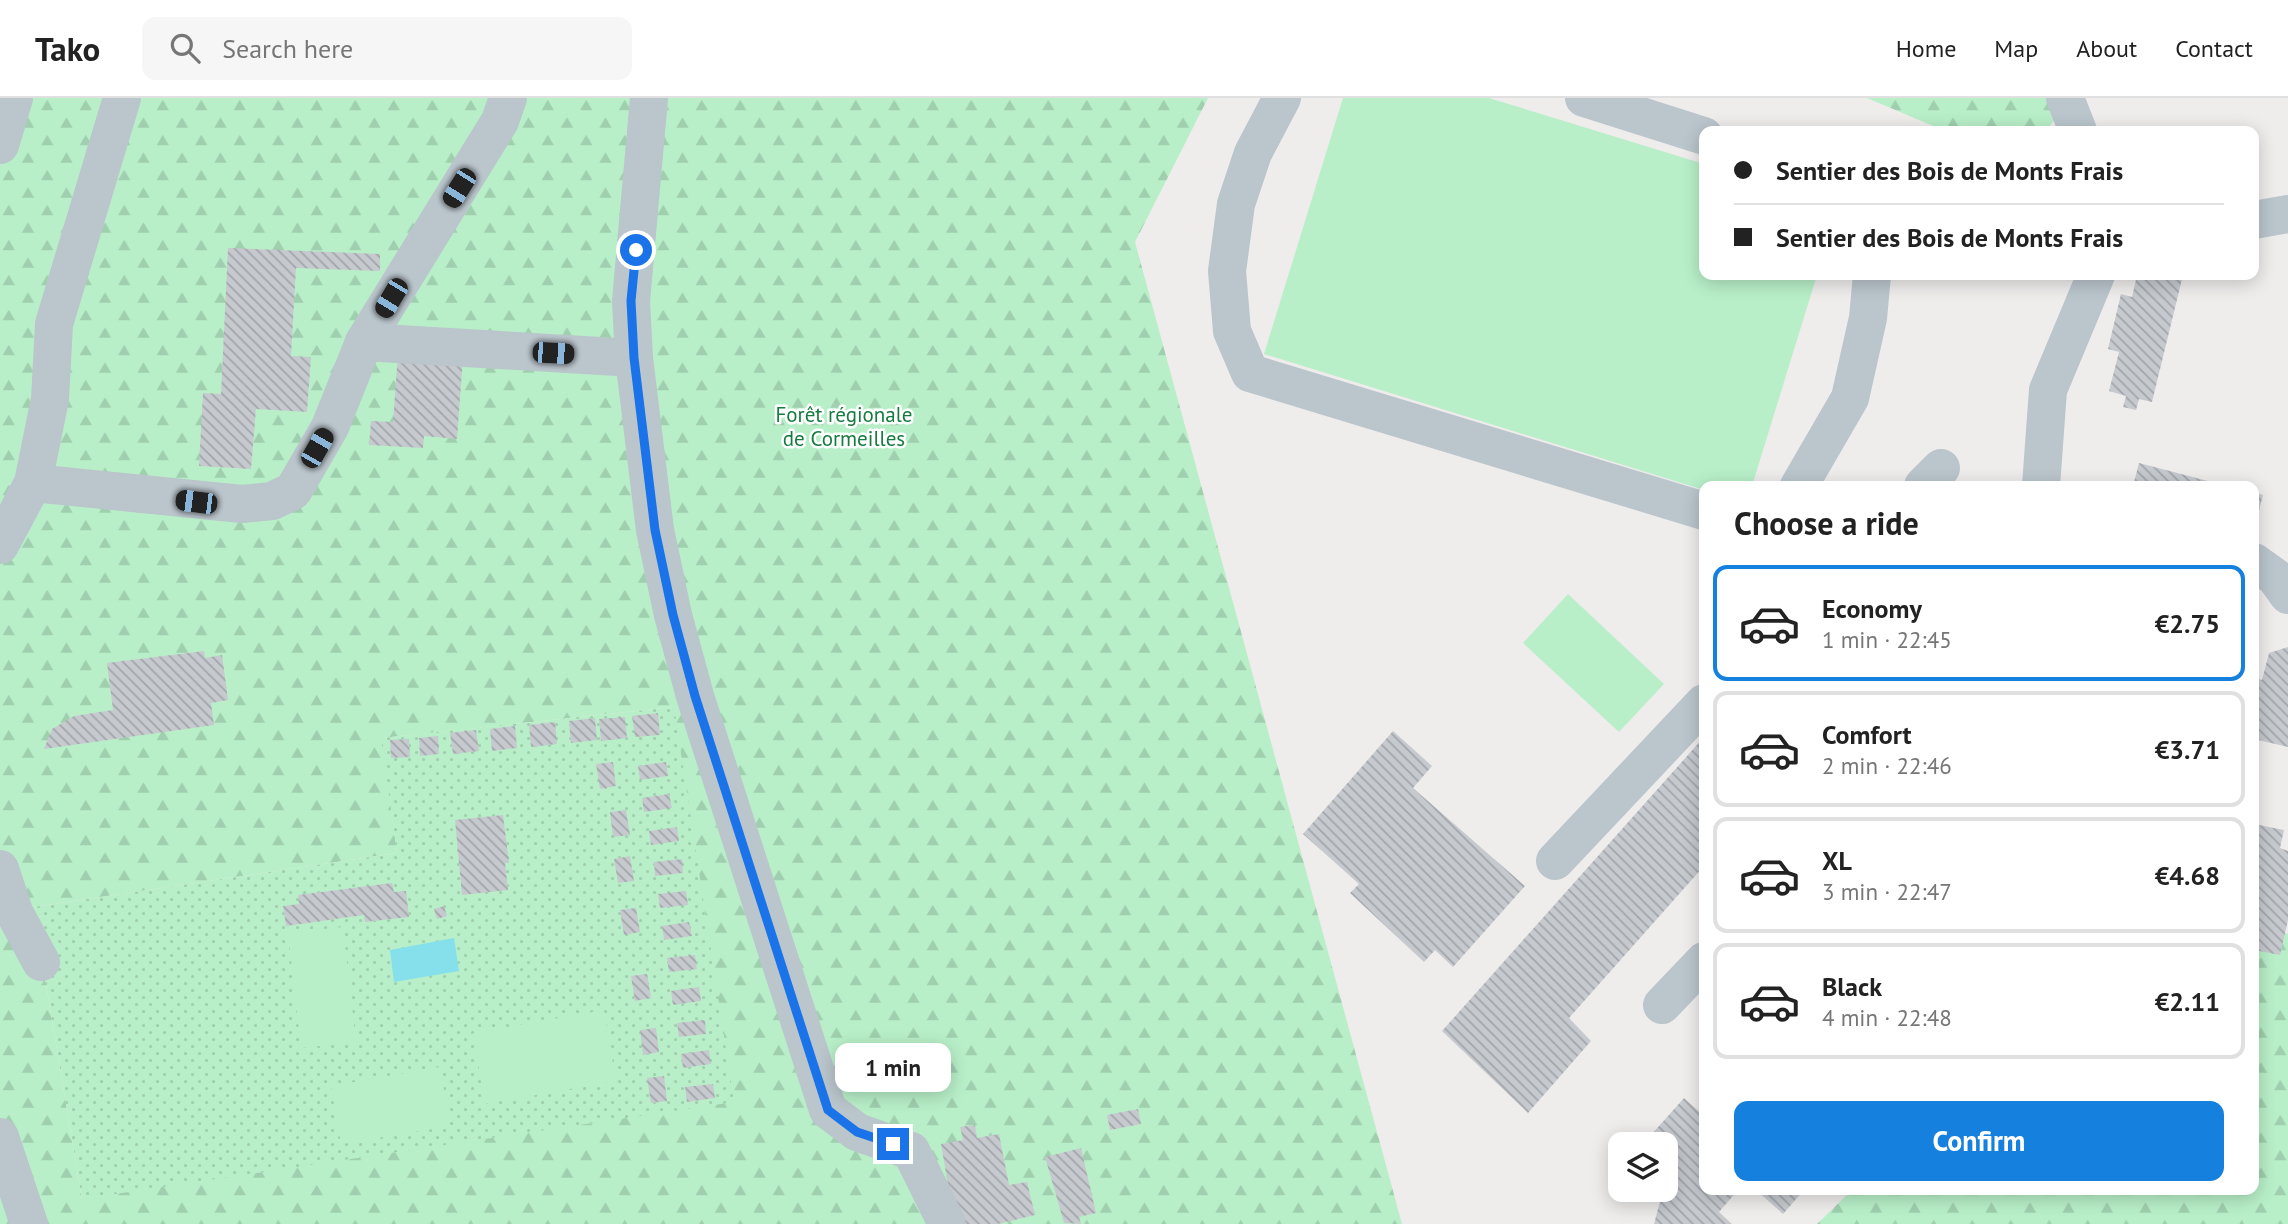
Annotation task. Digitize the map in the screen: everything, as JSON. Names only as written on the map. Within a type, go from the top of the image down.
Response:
[{"type":"street","points":[[0,145],[14,98]]},
{"type":"street","points":[[0,545],[33,483],[50,399],[54,324],[122,98]]},
{"type":"street","points":[[33,483],[196,502],[242,504],[272,501],[293,491],[330,427],[364,342],[500,121],[508,98]]},
{"type":"street","points":[[649,98],[631,301],[634,358],[655,530],[673,615],[695,696],[828,1110],[857,1132],[911,1150],[947,1224]]},
{"type":"street","points":[[1282,98],[1253,153],[1236,204],[1227,271],[1232,331],[1250,373],[1699,509]]},
{"type":"street","points":[[1584,98],[1699,134]]},
{"type":"street","points":[[2065,98],[2076,126]]},
{"type":"street","points":[[2259,219],[2288,214]]},
{"type":"street","points":[[1803,481],[1850,398],[1868,318],[1872,280]]},
{"type":"street","points":[[2041,481],[2048,390],[2094,280]]},
{"type":"street","points":[[364,342],[634,358]]},
{"type":"street","points":[[2259,566],[2275,577],[2288,595]]},
{"type":"street","points":[[1555,861],[1699,708]]},
{"type":"street","points":[[0,869],[14,912],[41,962]]},
{"type":"street","points":[[1662,1005],[1699,966]]},
{"type":"street","points":[[0,1137],[29,1224]]},
{"type":"green space","name":"Forêt régionale de Cormeilles","points":[[0,98],[1208,98],[1135,242],[1402,1224],[0,1224]],"holes":[[[674,707],[82,1199],[33,907],[397,853],[382,738]]]},
{"type":"green space","points":[[1343,98],[1489,98],[1699,162],[1699,280],[1815,280],[1754,481],[1699,481],[1699,488],[1264,354]]},
{"type":"green space","points":[[1867,98],[2062,98],[2061,111],[2050,126],[1933,126]]},
{"type":"green space","points":[[1568,594],[1664,684],[1619,732],[1523,643]]},
{"type":"green space","points":[[674,707],[734,1102],[82,1199],[33,907],[397,853],[381,738]]},
{"type":"green space","points":[[2259,925],[2288,934],[2288,1224],[1817,1224],[1847,1195],[2259,1195]]},
{"type":"green space","points":[[343,927],[356,1042],[301,1048],[288,933]]},
{"type":"green space","points":[[604,1010],[616,1081],[485,1104],[473,1033]]},
{"type":"green space","points":[[440,1067],[450,1126],[341,1144],[331,1086]]},
{"type":"water","points":[[454,938],[459,971],[394,982],[390,950]]},
{"type":"building","points":[[228,248],[380,254],[380,271],[296,268],[291,356],[311,357],[307,412],[256,409],[251,469],[199,466],[203,393],[221,394]]},
{"type":"building","points":[[2136,280],[2182,280],[2152,402],[2139,399],[2136,410],[2123,407],[2126,396],[2109,391],[2119,352],[2108,349],[2121,294],[2132,297]]},
{"type":"building","points":[[398,353],[463,357],[457,439],[424,436],[423,448],[369,445],[371,421],[393,422]]},
{"type":"building","points":[[2139,463],[2208,481],[2134,481]]},
{"type":"building","points":[[2259,494],[2263,495],[2259,510]]},
{"type":"building","points":[[2288,647],[2288,747],[2259,740],[2259,679],[2262,680],[2269,653]]},
{"type":"building","points":[[204,651],[205,658],[222,655],[228,700],[211,703],[214,725],[44,749],[52,729],[74,716],[113,710],[107,663]]},
{"type":"building","points":[[658,713],[660,735],[635,737],[632,716]]},
{"type":"building","points":[[625,717],[627,738],[601,741],[599,719]]},
{"type":"building","points":[[595,718],[597,740],[571,743],[569,721]]},
{"type":"building","points":[[555,722],[557,744],[531,747],[529,725]]},
{"type":"building","points":[[515,726],[517,748],[492,751],[490,729]]},
{"type":"building","points":[[476,730],[479,751],[453,754],[450,733]]},
{"type":"building","points":[[1393,731],[1432,766],[1413,788],[1525,886],[1453,967],[1435,950],[1424,962],[1350,893],[1359,884],[1303,834]]},
{"type":"building","points":[[438,736],[439,754],[420,756],[419,738]]},
{"type":"building","points":[[409,739],[410,757],[391,758],[390,740]]},
{"type":"building","points":[[1699,743],[1699,872],[1569,1018],[1591,1041],[1528,1113],[1442,1031]]},
{"type":"building","points":[[613,762],[616,786],[600,789],[596,764]]},
{"type":"building","points":[[666,762],[668,776],[640,780],[638,766]]},
{"type":"building","points":[[669,794],[672,808],[644,812],[642,798]]},
{"type":"building","points":[[626,810],[630,835],[613,837],[610,812]]},
{"type":"building","points":[[503,815],[509,863],[505,863],[508,890],[462,895],[455,820]]},
{"type":"building","points":[[2259,825],[2284,830],[2280,848],[2288,851],[2288,920],[2280,955],[2259,951]]},
{"type":"building","points":[[677,827],[679,841],[651,845],[649,831]]},
{"type":"building","points":[[630,856],[634,881],[618,883],[614,859]]},
{"type":"building","points":[[682,859],[683,873],[655,876],[654,862]]},
{"type":"building","points":[[392,883],[394,892],[406,891],[409,917],[365,922],[364,915],[286,926],[283,906],[299,904],[298,895]]},
{"type":"building","points":[[686,891],[688,905],[660,908],[658,894]]},
{"type":"building","points":[[444,906],[447,916],[437,919],[434,909]]},
{"type":"building","points":[[636,908],[640,932],[624,935],[620,910]]},
{"type":"building","points":[[689,922],[692,936],[664,940],[662,926]]},
{"type":"building","points":[[695,955],[697,969],[669,972],[667,958]]},
{"type":"building","points":[[647,974],[651,998],[635,1001],[631,976]]},
{"type":"building","points":[[699,987],[701,1001],[673,1005],[671,991]]},
{"type":"building","points":[[705,1020],[706,1034],[679,1037],[677,1023]]},
{"type":"building","points":[[656,1028],[659,1052],[643,1055],[640,1030]]},
{"type":"building","points":[[709,1050],[711,1064],[683,1068],[681,1054]]},
{"type":"building","points":[[664,1076],[667,1101],[651,1103],[647,1078]]},
{"type":"building","points":[[713,1084],[715,1098],[687,1102],[685,1087]]},
{"type":"building","points":[[1684,1098],[1699,1112],[1699,1195],[1734,1195],[1719,1212],[1732,1224],[1654,1224],[1660,1202],[1678,1202],[1678,1132],[1654,1132]]},
{"type":"building","points":[[1138,1109],[1141,1124],[1110,1130],[1107,1115]]},
{"type":"building","points":[[975,1125],[977,1138],[999,1134],[1009,1185],[1027,1182],[1035,1215],[998,1224],[955,1224],[941,1144],[963,1140],[960,1127]]},
{"type":"building","points":[[1081,1148],[1096,1213],[1079,1217],[1081,1224],[1064,1223],[1045,1157]]},
{"type":"building","points":[[1762,1195],[1800,1195],[1783,1214]]},
{"type":"route","points":[[636,250],[631,301],[634,358],[655,530],[673,615],[695,696],[828,1110],[857,1132],[893,1144]]}]
